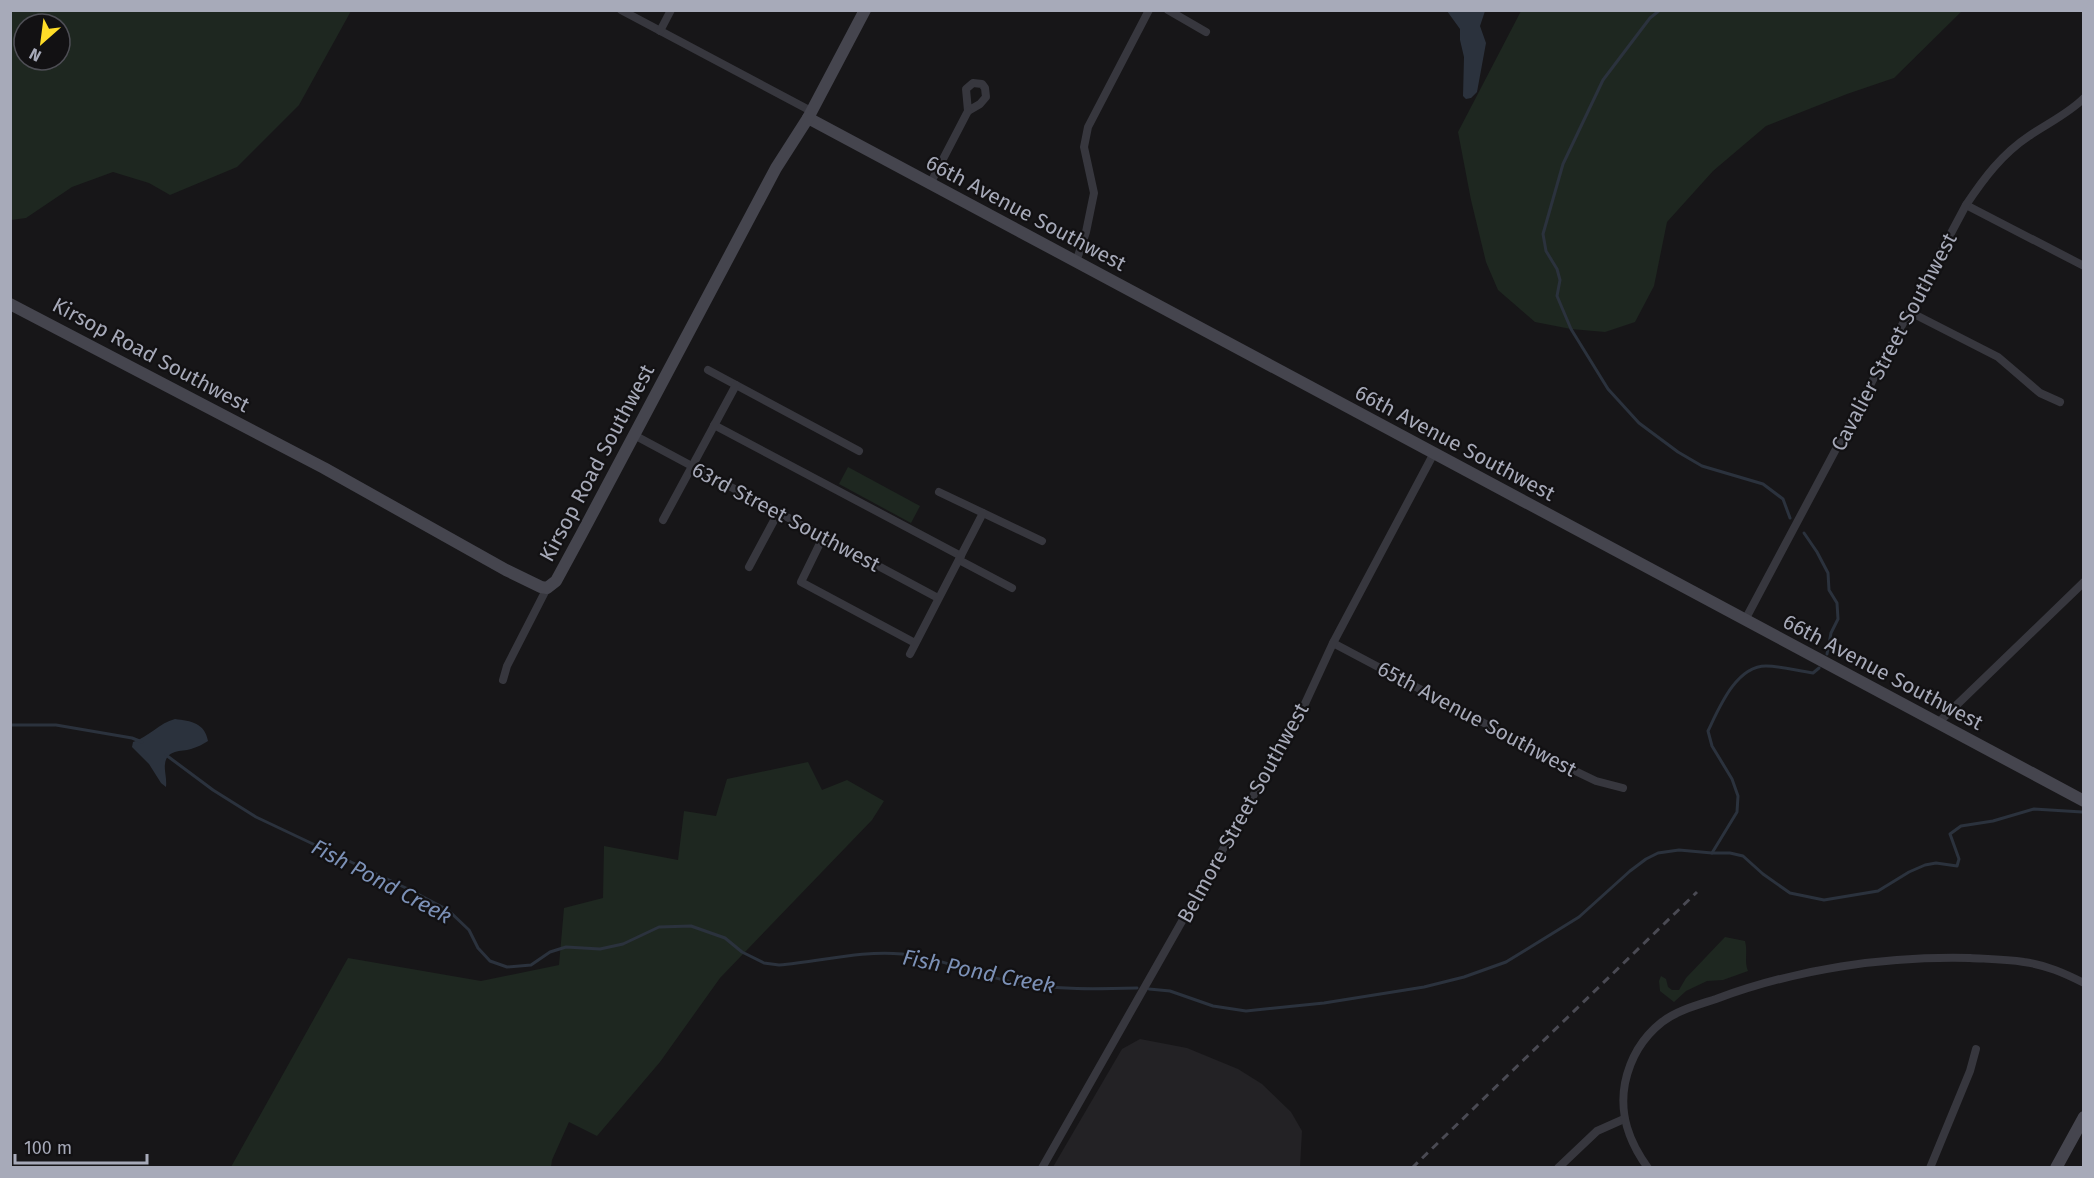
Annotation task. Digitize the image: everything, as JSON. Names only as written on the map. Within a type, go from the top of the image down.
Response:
[{"type":"street","name":"66th Avenue Southwest","points":[[621,10],[930,184],[2084,801]]},
{"type":"street","points":[[660,31],[671,10]]},
{"type":"street","name":"Kirsop Road Southwest","points":[[10,304],[324,468],[506,570],[547,588],[556,580],[706,304],[776,168],[809,115],[865,10]]},
{"type":"street","points":[[1076,262],[1086,232],[1094,194],[1084,147],[1088,127],[1149,10]]},
{"type":"street","points":[[1168,10],[1206,32]]},
{"type":"street","name":"Cavalier Street Southwest","points":[[1745,620],[1966,205],[2000,159],[2084,98]]},
{"type":"street","points":[[930,184],[968,111]]},
{"type":"street","points":[[1966,205],[2084,266]]},
{"type":"street","points":[[1910,312],[1998,357],[2040,393],[2060,402]]},
{"type":"street","points":[[708,370],[859,451]]},
{"type":"street","points":[[663,520],[736,385]]},
{"type":"street","points":[[714,424],[1012,588]]},
{"type":"street","name":"63rd Street Southwest","points":[[634,435],[938,598]]},
{"type":"street","name":"Belmore Street Southwest","points":[[1042,1167],[1303,708],[1333,643],[1434,453]]},
{"type":"street","points":[[939,492],[1042,541]]},
{"type":"street","points":[[749,567],[778,513]]},
{"type":"street","points":[[910,654],[983,513]]},
{"type":"street","points":[[823,537],[801,582],[915,643]]},
{"type":"street","points":[[1939,722],[2084,582]]},
{"type":"street","points":[[503,680],[507,666],[547,588]]},
{"type":"street","name":"65th Avenue Southwest","points":[[1333,643],[1579,773],[1603,784],[1623,788]]},
{"type":"street","points":[[1648,1167],[1632,1144],[1624,1119],[1623,1093],[1626,1077],[1636,1052],[1661,1023],[1678,1013],[1758,985],[1874,962],[1948,958],[2022,961],[2056,970],[2084,983]]},
{"type":"street","points":[[1930,1167],[1970,1071],[1976,1049]]},
{"type":"street","points":[[2056,1167],[2084,1117]]},
{"type":"street","points":[[1558,1167],[1597,1131],[1624,1119]]},
{"type":"shaded area","points":[[11,10],[351,10],[299,105],[237,167],[170,195],[149,183],[113,172],[72,187],[26,218],[11,220]]},
{"type":"shaded area","points":[[1447,11],[1485,11],[1480,26],[1486,43],[1477,92],[1471,98],[1466,99],[1463,96],[1464,57],[1460,29]]},
{"type":"shaded area","points":[[1521,11],[1962,11],[1894,78],[1766,126],[1713,171],[1667,222],[1654,286],[1635,322],[1605,332],[1571,329],[1535,322],[1498,290],[1486,262],[1458,132]]},
{"type":"shaded area","points":[[848,467],[920,506],[911,523],[839,484]]},
{"type":"shaded area","points":[[175,719],[196,724],[204,730],[208,741],[168,756],[165,764],[166,787],[149,764],[132,747],[133,742]]},
{"type":"shaded area","points":[[808,762],[822,790],[847,780],[884,801],[872,820],[720,978],[660,1062],[597,1136],[569,1122],[551,1167],[231,1167],[348,958],[481,981],[559,965],[564,908],[603,898],[604,846],[678,860],[684,811],[716,816],[727,779]]},
{"type":"shaded area","points":[[1725,937],[1745,941],[1748,971],[1723,980],[1707,981],[1686,991],[1674,1002],[1660,991],[1661,976],[1666,979],[1668,987],[1672,990],[1679,990],[1686,978]]},
{"type":"shaded area","points":[[1140,1039],[1187,1048],[1238,1069],[1262,1084],[1291,1112],[1302,1131],[1300,1167],[1053,1167],[1122,1049]]},
{"type":"waterway","points":[[1660,10],[1650,18],[1603,80],[1563,164],[1543,234],[1546,251],[1557,269],[1560,280],[1557,296],[1571,329],[1608,389],[1639,423],[1678,452],[1702,466],[1763,484],[1783,499],[1790,518]]},
{"type":"waterway","points":[[1804,533],[1828,573],[1829,590],[1837,603],[1838,619],[1831,633],[1827,654]]},
{"type":"waterway","points":[[1712,853],[1737,812],[1738,796],[1732,779],[1712,746],[1708,731],[1723,700],[1737,681],[1755,668],[1772,666],[1813,673],[1819,668]]},
{"type":"waterway","name":"Fish Pond Creek","points":[[10,725],[56,725],[132,738],[142,742]]},
{"type":"waterway","name":"Fish Pond Creek","points":[[166,755],[213,790],[256,817],[448,910],[469,930],[478,948],[490,961],[507,967],[531,965],[550,952],[566,947],[600,949],[623,944],[659,927],[691,926],[725,938],[742,952],[764,963],[779,965],[856,955],[902,954],[932,959],[1017,983],[1077,989],[1137,988]]},
{"type":"waterway","name":"Fish Pond Creek","points":[[1149,989],[1170,991],[1213,1006],[1246,1011],[1324,1003],[1424,987],[1464,977],[1506,962],[1579,917],[1630,871],[1658,853],[1679,850],[1743,856],[1790,893],[1824,900],[1878,891],[1925,865],[1936,863],[1957,866],[1959,859],[1950,834],[1961,826],[1993,821],[2034,809],[2082,812]]},
{"type":"railway","points":[[1412,1168],[1697,892]]}]
